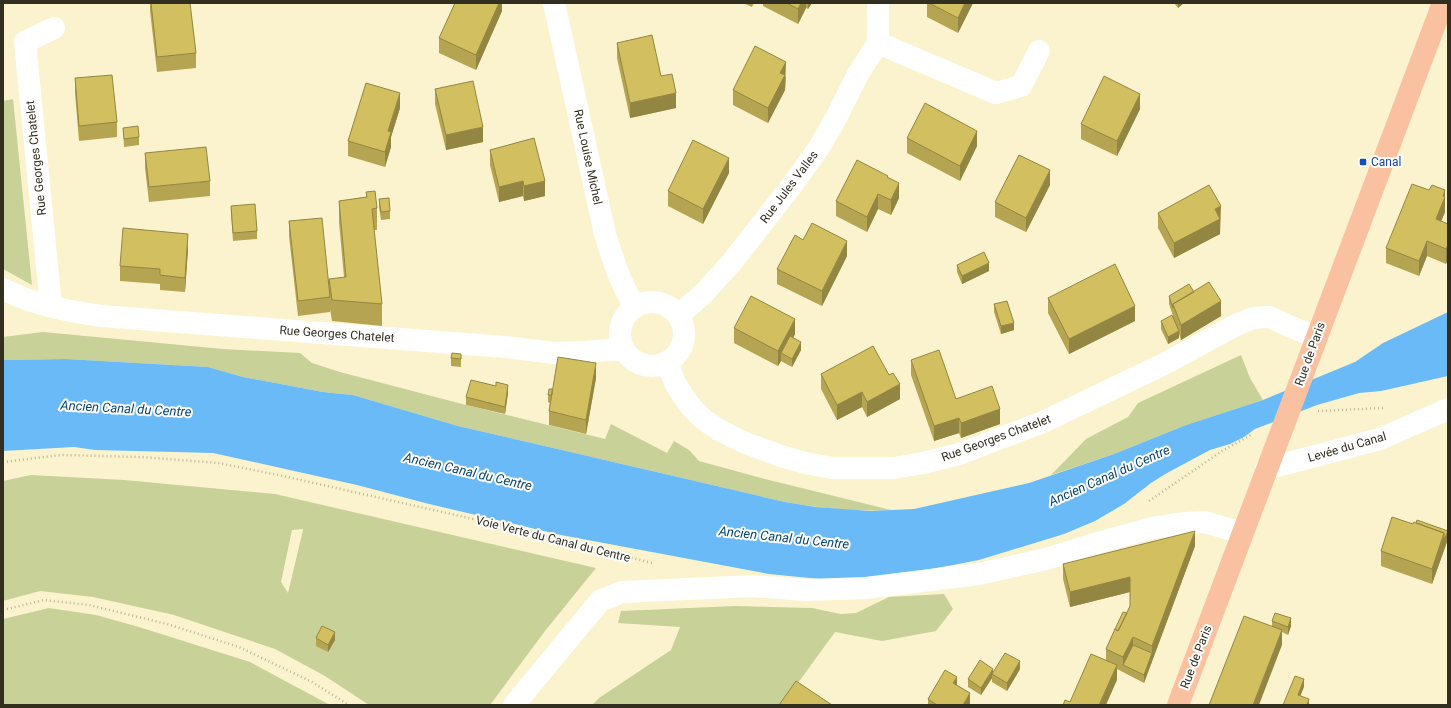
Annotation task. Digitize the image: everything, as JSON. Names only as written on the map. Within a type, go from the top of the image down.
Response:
[{"type":"main road","name":"Rue de Paris","points":[[1178,705],[1443,3]]},
{"type":"street","name":"Rue Louise Michel","points":[[554,3],[605,234],[616,269],[635,306]]},
{"type":"street","points":[[878,3],[878,43],[996,93],[1021,86],[1039,51]]},
{"type":"street","name":"Rue Georges Chatelet","points":[[51,306],[25,42],[54,28]]},
{"type":"street","name":"Rue Jules Valles","points":[[679,315],[704,293],[732,262],[793,184],[820,146],[858,74],[878,43]]},
{"type":"street","name":"Rue Georges Chatelet","points":[[3,290],[20,298],[74,312],[101,316],[555,352],[585,352],[624,349]]},
{"type":"street","points":[[654,301],[668,306],[679,315],[684,325],[682,347],[676,356],[667,362],[658,365],[639,363],[630,357],[624,349],[621,340],[623,321],[635,306],[644,302],[654,301]]},
{"type":"street","name":"Rue Georges Chatelet","points":[[667,362],[675,382],[691,407],[703,419],[719,430],[743,442],[781,456],[805,463],[832,468],[894,468],[923,463],[959,454],[1043,422],[1162,365],[1236,325],[1253,318],[1269,317],[1303,332],[1315,341]]},
{"type":"street","name":"Levée du Canal","points":[[1266,469],[1380,439],[1448,409]]},
{"type":"street","points":[[514,705],[600,601],[622,592],[752,586],[806,590],[866,588],[927,582],[987,573],[1152,528],[1204,522],[1242,533]]},
{"type":"path","name":"Voie Verte du Canal du Centre","points":[[3,462],[61,455],[141,457],[218,463],[283,476],[520,530],[659,565]]},
{"type":"path","points":[[3,610],[44,600],[89,605],[166,624],[239,647],[312,682],[349,705]]},
{"type":"green space","points":[[13,99],[32,285],[3,269],[3,101]]},
{"type":"green space","points":[[43,332],[223,349],[300,353],[312,363],[340,372],[605,439],[611,424],[667,453],[674,441],[689,450],[699,461],[891,510],[838,509],[785,502],[458,426],[353,395],[323,392],[243,377],[208,367],[66,359],[3,360],[3,337]]},
{"type":"green space","points":[[1241,355],[1250,378],[1263,400],[1186,425],[1114,454],[1051,475],[1086,439],[1128,417],[1138,403]]},
{"type":"green space","points":[[31,475],[124,480],[275,494],[596,568],[545,631],[490,705],[369,705],[325,676],[275,649],[174,615],[93,597],[40,591],[3,601],[3,481]],"holes":[[[303,529],[288,593],[281,582],[292,530]]]},
{"type":"green space","points":[[944,594],[953,609],[936,631],[882,641],[835,632],[782,705],[592,705],[599,698],[671,650],[680,627],[618,623],[621,611],[735,606],[812,608],[841,614],[856,613],[889,597]]},
{"type":"green space","points":[[49,608],[96,615],[250,662],[330,705],[3,705],[3,619]]},
{"type":"water","name":"Ancien Canal du Centre","points":[[1448,312],[1448,376],[1381,391],[1359,393],[1317,405],[1255,429],[1244,437],[1230,444],[1210,450],[1167,473],[1151,483],[1124,504],[1095,521],[1064,534],[979,560],[898,575],[830,580],[769,574],[561,535],[429,504],[357,485],[213,453],[95,450],[74,447],[3,451],[3,360],[66,359],[208,367],[243,377],[323,392],[353,395],[458,426],[785,502],[816,507],[870,511],[914,509],[1029,483],[1114,454],[1186,425],[1263,400],[1355,362],[1383,343]]},
{"type":"building","points":[[151,3],[190,3],[196,53],[157,57]]},
{"type":"building","points":[[455,3],[499,3],[476,55],[439,38]]},
{"type":"building","points":[[787,3],[801,3],[798,9]]},
{"type":"building","points":[[929,3],[965,3],[958,18]]},
{"type":"building","points":[[652,35],[661,76],[672,74],[676,93],[630,103],[617,43]]},
{"type":"building","points":[[755,46],[786,62],[780,73],[785,75],[768,108],[733,90]]},
{"type":"building","points":[[112,75],[117,122],[79,126],[75,78]]},
{"type":"building","points":[[1104,76],[1140,94],[1117,141],[1081,124]]},
{"type":"building","points":[[473,81],[483,127],[446,135],[435,89]]},
{"type":"building","points":[[366,83],[400,93],[388,131],[391,132],[385,152],[348,141]]},
{"type":"building","points":[[925,103],[977,131],[960,166],[907,138]]},
{"type":"building","points":[[138,126],[139,137],[124,139],[123,128]]},
{"type":"building","points":[[534,138],[545,181],[524,186],[523,181],[499,187],[490,150]]},
{"type":"building","points":[[693,140],[729,158],[703,209],[668,191]]},
{"type":"building","points":[[206,147],[210,181],[149,187],[145,153]]},
{"type":"building","points":[[1019,155],[1050,170],[1026,218],[995,202]]},
{"type":"building","points":[[857,160],[899,183],[891,200],[878,194],[867,217],[836,201]]},
{"type":"building","points":[[1412,184],[1429,190],[1432,185],[1445,190],[1443,196],[1445,197],[1436,219],[1448,224],[1448,245],[1446,249],[1427,241],[1419,261],[1386,248]]},
{"type":"building","points":[[1209,185],[1221,206],[1215,209],[1220,219],[1174,243],[1158,213]]},
{"type":"building","points":[[375,191],[377,208],[372,209],[382,304],[332,300],[329,279],[346,277],[339,201],[367,197],[366,192]]},
{"type":"building","points":[[389,198],[390,211],[381,212],[379,199]]},
{"type":"building","points":[[255,204],[257,231],[233,233],[231,206]]},
{"type":"building","points":[[322,218],[330,297],[298,301],[289,221]]},
{"type":"building","points":[[812,223],[847,241],[822,291],[777,269],[795,235],[803,240]]},
{"type":"building","points":[[123,228],[188,234],[185,278],[160,275],[160,269],[120,266]]},
{"type":"building","points":[[984,252],[989,263],[962,276],[957,265]]},
{"type":"building","points":[[1115,264],[1135,306],[1069,339],[1048,298]]},
{"type":"building","points":[[1209,282],[1221,301],[1181,325],[1173,304]]},
{"type":"building","points":[[1189,284],[1194,292],[1173,304],[1173,308],[1169,296]]},
{"type":"building","points":[[751,296],[795,319],[778,351],[734,328]]},
{"type":"building","points":[[1007,301],[1014,323],[1001,326],[994,304]]},
{"type":"building","points":[[1172,315],[1179,331],[1168,337],[1161,321]]},
{"type":"building","points":[[790,336],[801,342],[792,359],[781,353]]},
{"type":"building","points":[[873,346],[889,375],[893,373],[900,384],[867,402],[862,392],[837,405],[821,374]]},
{"type":"building","points":[[939,350],[956,399],[992,386],[1000,409],[961,423],[959,418],[934,426],[911,360]]},
{"type":"building","points":[[452,353],[461,354],[461,359],[451,358]]},
{"type":"building","points":[[558,357],[596,363],[586,420],[549,411]]},
{"type":"building","points":[[471,380],[496,386],[496,382],[508,385],[505,407],[466,397]]},
{"type":"building","points":[[549,389],[552,389],[552,395],[548,395]]},
{"type":"building","points":[[1392,517],[1413,524],[1414,522],[1444,533],[1432,569],[1381,551]]},
{"type":"building","points":[[1417,520],[1448,531],[1444,540],[1444,533],[1416,523]]},
{"type":"building","points":[[1195,531],[1152,646],[1133,637],[1123,657],[1106,649],[1115,629],[1118,631],[1130,606],[1130,577],[1070,592],[1063,564]]},
{"type":"building","points":[[1123,612],[1127,613],[1118,631],[1115,629]]},
{"type":"building","points":[[1275,613],[1291,618],[1288,627],[1272,621]]},
{"type":"building","points":[[1244,616],[1282,630],[1253,705],[1209,705]]},
{"type":"building","points":[[322,626],[335,632],[328,645],[316,638]]},
{"type":"building","points":[[1133,645],[1152,653],[1144,675],[1123,665]]},
{"type":"building","points":[[1005,653],[1020,661],[1007,683],[992,674]]},
{"type":"building","points":[[1091,654],[1117,665],[1099,705],[1063,705],[1065,700],[1070,702]]},
{"type":"building","points":[[980,660],[993,669],[981,688],[968,679]]},
{"type":"building","points":[[945,670],[957,677],[953,683],[970,693],[963,705],[937,705],[928,699]]},
{"type":"building","points":[[1295,676],[1304,679],[1298,695],[1309,699],[1307,705],[1283,705]]},
{"type":"building","points":[[796,681],[832,705],[779,705]]},
{"type":"place","name":"Canal","points":[[1363,162]]}]
